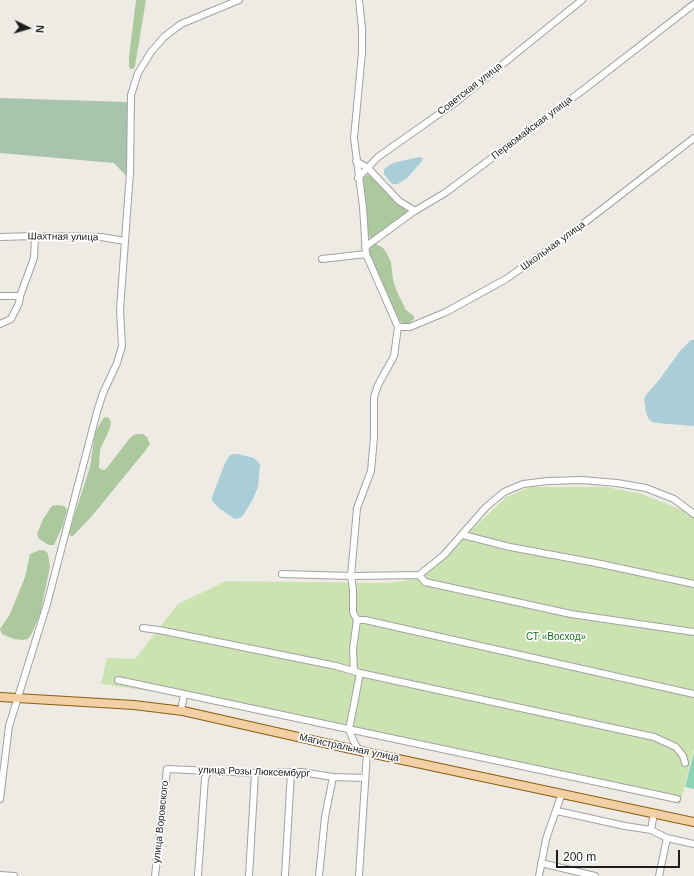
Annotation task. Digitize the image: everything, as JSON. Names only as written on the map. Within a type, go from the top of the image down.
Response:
[{"type":"main road","name":"Магистральная улица","points":[[0,697],[134,705],[181,711],[694,822]]},
{"type":"street","points":[[0,799],[10,726],[47,604],[96,412],[122,346],[120,315],[130,172],[132,95],[138,73],[151,52],[164,37],[181,24],[239,0]]},
{"type":"street","points":[[359,0],[362,42],[354,138],[358,178],[363,207],[365,247],[366,254],[398,327],[394,356],[378,385],[374,397],[374,437],[371,471],[357,508],[351,576],[353,589],[353,612],[357,620],[353,649],[357,672],[349,730],[354,742],[363,751],[365,778],[359,876]]},
{"type":"street","name":"Советская улица","points":[[358,178],[378,157],[456,102],[582,0]]},
{"type":"street","name":"Первомайская улица","points":[[365,247],[415,211],[445,193],[587,87],[694,4]]},
{"type":"street","name":"Школьная улица","points":[[398,327],[410,327],[446,312],[506,279],[570,234],[694,138]]},
{"type":"street","points":[[356,160],[368,168],[399,201],[415,211]]},
{"type":"street","points":[[0,324],[11,319],[19,303],[20,296],[34,258],[35,236]]},
{"type":"street","name":"Шахтная улица","points":[[0,237],[100,237],[125,241]]},
{"type":"street","points":[[322,259],[366,254]]},
{"type":"street","points":[[0,296],[20,296]]},
{"type":"street","points":[[282,574],[351,576],[419,575],[444,555],[486,507],[504,492],[522,484],[548,481],[582,480],[617,483],[646,488],[674,499],[694,514]]},
{"type":"street","points":[[463,535],[510,547],[596,563],[694,584]]},
{"type":"street","points":[[419,575],[425,582],[571,614],[694,632]]},
{"type":"street","points":[[357,620],[365,620],[694,694]]},
{"type":"street","points":[[143,628],[313,661],[654,737],[676,747],[683,756],[685,763]]},
{"type":"street","points":[[118,680],[677,799]]},
{"type":"street","points":[[181,711],[184,695]]},
{"type":"street","name":"улица Розы Люксембург","points":[[167,769],[255,773],[301,772],[365,778]]},
{"type":"street","name":"улица Воровского","points":[[155,876],[167,769]]},
{"type":"street","points":[[198,876],[205,778],[208,770]]},
{"type":"street","points":[[285,876],[290,772]]},
{"type":"street","points":[[249,876],[255,773]]},
{"type":"street","points":[[319,876],[325,817],[333,776]]},
{"type":"street","points":[[539,876],[546,839],[562,793]]},
{"type":"street","points":[[557,811],[625,826],[652,830],[667,838],[694,844]]},
{"type":"street","points":[[652,830],[654,813]]},
{"type":"street","points":[[659,876],[667,838]]},
{"type":"street","points":[[541,863],[595,876]]},
{"type":"street","points":[[0,875],[14,876]]},
{"type":"green space","points":[[136,0],[146,0],[135,66],[131,69],[129,67],[129,57]]},
{"type":"green space","points":[[0,98],[126,102],[130,104],[127,177],[114,163],[0,153]]},
{"type":"green space","points":[[367,175],[376,178],[399,205],[407,211],[407,213],[372,238],[370,238],[368,232],[363,184],[364,177]]},
{"type":"green space","points":[[376,244],[383,248],[391,262],[393,280],[397,292],[406,310],[414,316],[414,319],[410,323],[403,324],[399,320],[375,271],[369,251],[372,245]]},
{"type":"green space","points":[[105,417],[109,418],[111,422],[110,428],[100,450],[100,469],[106,469],[134,435],[143,434],[147,437],[150,444],[92,516],[73,536],[71,536],[69,534],[70,529],[90,467],[95,433]]},
{"type":"green space","name":"СТ «Восход»","points":[[530,487],[606,487],[642,494],[694,515],[694,748],[680,804],[179,695],[101,684],[107,658],[135,659],[178,604],[226,581],[389,583],[421,578],[506,497]]},
{"type":"green space","points":[[52,506],[64,506],[67,509],[63,525],[54,545],[49,545],[39,539],[37,534],[43,519]]},
{"type":"green space","points":[[40,550],[46,551],[48,554],[50,567],[40,614],[28,639],[14,639],[2,634],[0,629],[10,614],[25,577],[30,554]]},
{"type":"green space","points":[[694,752],[694,789],[685,787]]},
{"type":"water","points":[[419,157],[423,158],[422,161],[408,177],[398,184],[392,184],[384,174],[384,169],[393,163]]},
{"type":"water","points":[[691,340],[694,340],[694,426],[652,422],[648,418],[644,399],[680,351]]},
{"type":"water","points":[[233,454],[254,458],[260,464],[258,487],[253,499],[244,514],[240,518],[235,519],[220,509],[212,501],[212,497],[225,463],[229,456]]}]
